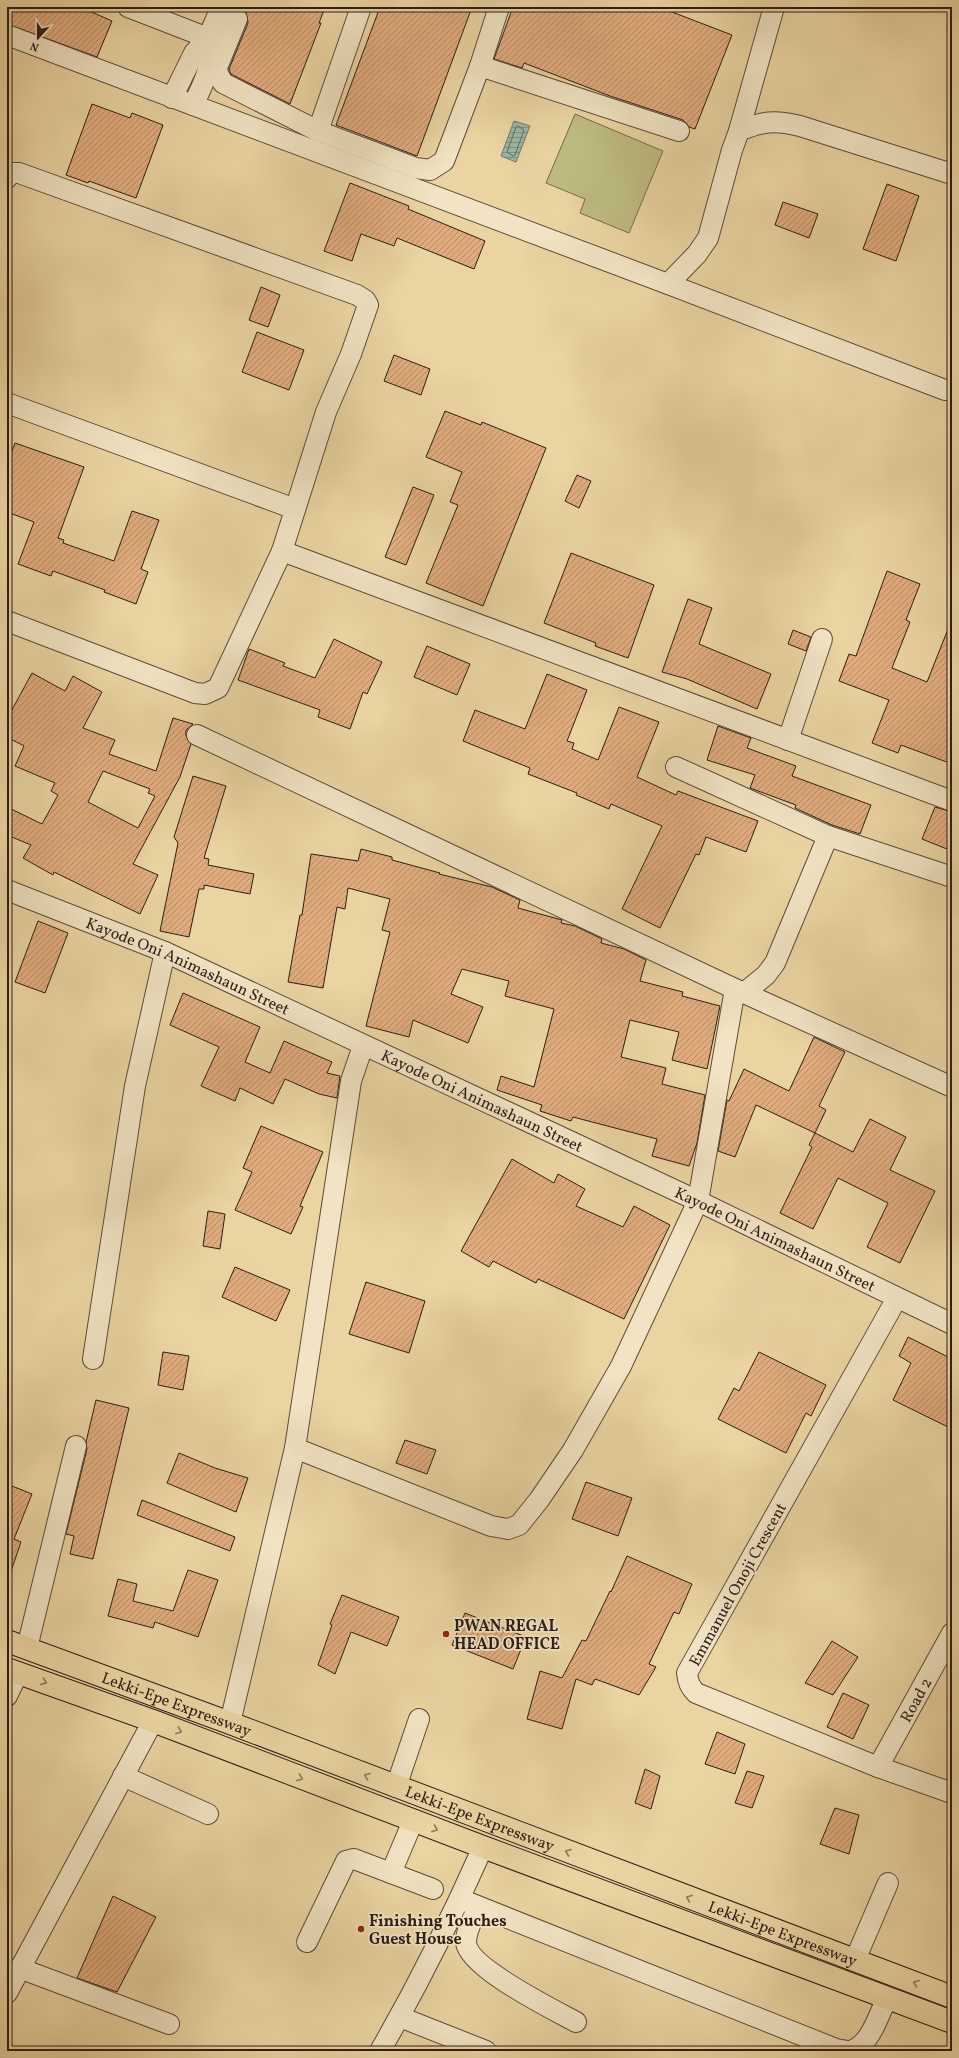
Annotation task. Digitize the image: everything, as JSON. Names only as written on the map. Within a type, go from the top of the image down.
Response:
[{"type":"highway","name":"Lekki-Epe Expressway","points":[[17,1644],[230,1723],[952,1997]]},
{"type":"highway","name":"Lekki-Epe Expressway","points":[[12,1671],[152,1721],[887,1998],[952,2020]]},
{"type":"street","points":[[128,7],[208,38]]},
{"type":"street","points":[[172,98],[194,54],[208,38],[221,7]]},
{"type":"street","points":[[318,131],[361,7]]},
{"type":"street","points":[[237,18],[216,70],[223,83],[318,131],[416,168],[430,170],[444,161],[480,66],[499,7]]},
{"type":"street","points":[[668,284],[697,254],[708,238],[732,150],[740,131],[774,7]]},
{"type":"street","points":[[193,105],[202,86],[210,60],[208,38]]},
{"type":"street","points":[[9,39],[193,105],[945,390]]},
{"type":"street","points":[[480,66],[679,131]]},
{"type":"street","points":[[740,131],[757,124],[779,121],[952,174]]},
{"type":"street","points":[[7,178],[10,173],[19,173],[357,295],[365,300],[368,305],[351,354],[326,412],[282,551],[218,688],[211,693],[195,693],[7,622]]},
{"type":"street","points":[[7,403],[295,509]]},
{"type":"street","points":[[282,551],[952,800]]},
{"type":"street","points":[[788,740],[822,639]]},
{"type":"street","points":[[197,735],[740,991],[952,1087]]},
{"type":"street","points":[[676,767],[828,836],[952,877]]},
{"type":"street","points":[[295,1448],[491,1526],[508,1529],[519,1525],[539,1500],[573,1450],[621,1366],[698,1201],[740,991],[766,975],[776,963],[828,836]]},
{"type":"street","name":"Kayode Oni Animashaun Street","points":[[7,890],[165,952],[363,1046],[457,1088],[698,1201],[952,1324]]},
{"type":"street","points":[[94,1359],[135,1086],[165,952]]},
{"type":"street","points":[[230,1723],[295,1448],[351,1081],[363,1046]]},
{"type":"street","name":"Emmanuel Onoji Crescent","points":[[897,1298],[688,1673],[691,1687],[696,1692],[878,1767],[952,1793]]},
{"type":"street","points":[[17,1644],[76,1446]]},
{"type":"street","name":"Road 2","points":[[878,1767],[952,1633]]},
{"type":"street","points":[[7,1696],[12,1671]]},
{"type":"street","points":[[396,1787],[419,1719]]},
{"type":"street","points":[[7,1993],[152,1721]]},
{"type":"street","points":[[123,1776],[208,1814]]},
{"type":"street","points":[[391,1873],[413,1820]]},
{"type":"street","points":[[380,2051],[400,2017],[460,1899],[483,1847]]},
{"type":"street","points":[[307,1942],[346,1861],[354,1859],[433,1889]]},
{"type":"street","points":[[856,1960],[888,1883]]},
{"type":"street","points":[[460,1899],[836,2049],[849,2051],[858,2048],[865,2042],[887,1998]]},
{"type":"street","points":[[478,1906],[467,1934],[466,1943],[469,1951],[494,1975],[576,2022]]},
{"type":"street","points":[[19,1968],[169,2024]]},
{"type":"street","points":[[400,2017],[486,2051]]},
{"type":"shaded area","points":[[575,114],[663,151],[629,233],[580,213],[585,199],[546,183]]},
{"type":"water","points":[[514,121],[530,126],[516,162],[501,156]]},
{"type":"building","points":[[7,7],[80,7],[112,21],[97,57],[7,24]]},
{"type":"building","points":[[248,7],[325,7],[319,23],[321,23],[290,104],[231,74],[229,69],[248,23],[246,12]]},
{"type":"building","points":[[380,7],[472,7],[417,156],[336,125]]},
{"type":"building","points":[[513,7],[659,7],[732,35],[695,129],[689,127],[683,120],[610,96],[524,63],[522,68],[494,59]]},
{"type":"building","points":[[92,104],[130,118],[132,113],[163,125],[136,198],[89,181],[88,183],[66,175]]},
{"type":"building","points":[[350,183],[409,206],[408,209],[485,241],[474,269],[397,238],[394,246],[361,234],[352,261],[324,251]]},
{"type":"building","points":[[887,184],[919,196],[896,261],[863,249]]},
{"type":"building","points":[[783,202],[818,214],[809,238],[775,225]]},
{"type":"building","points":[[261,287],[280,295],[268,327],[249,320]]},
{"type":"building","points":[[257,332],[304,350],[289,390],[242,372]]},
{"type":"building","points":[[394,355],[430,369],[421,395],[384,381]]},
{"type":"building","points":[[445,411],[481,425],[482,422],[546,448],[483,606],[426,583],[458,505],[450,502],[462,472],[426,457]]},
{"type":"building","points":[[15,443],[84,467],[58,538],[64,540],[63,543],[114,561],[132,511],[159,520],[141,569],[148,572],[136,604],[104,592],[105,590],[53,571],[51,576],[18,564],[34,522],[7,512],[7,465]]},
{"type":"building","points":[[577,475],[591,481],[579,508],[565,501]]},
{"type":"building","points":[[413,487],[434,495],[406,565],[385,557]]},
{"type":"building","points":[[571,553],[654,585],[628,658],[595,646],[596,643],[544,623]]},
{"type":"building","points":[[887,571],[920,584],[906,620],[910,622],[892,668],[927,682],[952,619],[952,764],[901,745],[898,753],[872,743],[889,700],[839,681],[849,654],[856,656]]},
{"type":"building","points":[[688,599],[712,608],[699,644],[771,674],[757,709],[687,679],[662,672]]},
{"type":"building","points":[[793,630],[811,637],[806,651],[788,644]]},
{"type":"building","points":[[334,639],[382,662],[367,694],[363,692],[350,729],[318,717],[320,710],[238,680],[249,649],[285,663],[283,666],[315,678]]},
{"type":"building","points":[[427,646],[470,664],[457,695],[414,677]]},
{"type":"building","points":[[32,673],[65,691],[73,676],[102,692],[83,728],[115,740],[109,754],[156,771],[173,718],[193,724],[186,730],[186,736],[191,744],[180,777],[133,864],[158,875],[140,914],[54,872],[53,875],[23,858],[31,845],[7,835],[7,807],[42,824],[58,795],[51,791],[55,783],[15,766],[24,746],[7,737],[7,719]],"holes":[[[103,771],[150,789],[148,793],[155,796],[138,828],[88,802]]]},
{"type":"building","points":[[547,674],[587,690],[567,741],[574,743],[572,749],[598,760],[619,707],[659,722],[637,777],[676,795],[678,791],[758,821],[746,852],[706,837],[699,855],[696,854],[660,928],[622,909],[662,826],[611,804],[609,809],[576,795],[577,793],[528,774],[530,768],[463,741],[475,710],[525,729]]},
{"type":"building","points":[[718,726],[751,738],[747,748],[796,766],[792,776],[871,805],[860,834],[832,825],[795,808],[796,805],[750,788],[755,775],[707,760]]},
{"type":"building","points":[[193,776],[226,786],[204,858],[209,859],[208,865],[254,874],[250,894],[204,885],[204,889],[199,889],[189,937],[160,931],[178,843],[174,837]]},
{"type":"building","points":[[935,807],[952,812],[952,851],[922,839]]},
{"type":"building","points":[[361,849],[392,857],[392,860],[440,873],[439,874],[492,887],[520,900],[518,908],[562,920],[561,923],[575,926],[602,939],[601,943],[624,949],[646,960],[640,981],[683,992],[682,996],[720,1006],[707,1069],[672,1060],[679,1032],[630,1020],[621,1057],[666,1068],[662,1084],[705,1095],[697,1143],[689,1166],[652,1156],[657,1139],[573,1117],[571,1121],[540,1111],[542,1105],[497,1090],[501,1076],[534,1087],[554,1009],[505,996],[509,981],[462,969],[451,994],[483,1007],[468,1043],[413,1020],[409,1037],[366,1026],[390,932],[382,930],[390,899],[348,888],[345,909],[337,907],[323,988],[288,982],[300,915],[302,915],[311,854],[358,861]]},
{"type":"building","points":[[38,921],[68,933],[45,993],[15,982]]},
{"type":"building","points":[[183,993],[260,1027],[245,1062],[270,1073],[284,1041],[332,1062],[327,1073],[340,1076],[337,1098],[319,1094],[285,1079],[273,1104],[240,1088],[235,1101],[201,1086],[219,1047],[170,1025]]},
{"type":"building","points":[[814,1037],[845,1052],[819,1106],[826,1110],[815,1133],[756,1105],[735,1157],[718,1151],[727,1100],[729,1101],[744,1069],[789,1091]]},
{"type":"building","points":[[870,1119],[906,1137],[890,1170],[935,1191],[900,1263],[867,1247],[888,1203],[838,1178],[813,1229],[780,1213],[812,1147],[809,1145],[815,1133],[853,1152]]},
{"type":"building","points":[[261,1126],[323,1152],[300,1206],[303,1207],[291,1234],[235,1210],[252,1172],[243,1168]]},
{"type":"building","points":[[512,1159],[554,1183],[558,1174],[585,1189],[576,1206],[623,1227],[634,1206],[670,1225],[624,1319],[538,1279],[536,1283],[493,1261],[489,1267],[461,1251]]},
{"type":"building","points":[[208,1211],[225,1214],[220,1249],[203,1246]]},
{"type":"building","points":[[235,1267],[290,1290],[276,1321],[222,1297]]},
{"type":"building","points":[[366,1282],[425,1301],[409,1353],[349,1334]]},
{"type":"building","points":[[908,1337],[952,1359],[952,1429],[893,1400],[911,1363],[899,1356]]},
{"type":"building","points":[[163,1352],[189,1356],[183,1390],[158,1385]]},
{"type":"building","points":[[759,1352],[826,1385],[811,1416],[806,1413],[786,1453],[718,1419],[734,1388],[739,1391]]},
{"type":"building","points":[[96,1400],[129,1408],[93,1559],[70,1554],[74,1536],[66,1534],[87,1449],[86,1442]]},
{"type":"building","points":[[405,1440],[436,1450],[427,1474],[396,1463]]},
{"type":"building","points":[[179,1453],[215,1468],[248,1478],[236,1512],[167,1483]]},
{"type":"building","points":[[586,1482],[632,1498],[618,1536],[572,1519]]},
{"type":"building","points":[[7,1484],[32,1494],[14,1539],[21,1542],[9,1577],[7,1577]]},
{"type":"building","points":[[142,1500],[235,1537],[230,1551],[137,1515]]},
{"type":"building","points":[[627,1556],[692,1584],[679,1614],[674,1612],[649,1664],[656,1667],[639,1695],[595,1679],[592,1685],[576,1679],[562,1729],[527,1719],[540,1671],[562,1678],[582,1640],[586,1641],[610,1591],[611,1592]]},
{"type":"building","points":[[188,1570],[218,1580],[198,1637],[155,1622],[153,1628],[108,1616],[118,1579],[137,1584],[133,1601],[173,1611]]},
{"type":"building","points":[[342,1595],[399,1617],[387,1646],[351,1632],[335,1674],[318,1665],[332,1625],[330,1624]]},
{"type":"building","points":[[465,1613],[526,1637],[513,1669],[452,1645]]},
{"type":"building","points":[[832,1641],[858,1657],[833,1695],[805,1683]]},
{"type":"building","points":[[843,1693],[869,1705],[853,1739],[827,1727]]},
{"type":"building","points":[[717,1732],[745,1744],[735,1774],[705,1764]]},
{"type":"building","points":[[645,1769],[660,1776],[651,1809],[635,1803]]},
{"type":"building","points":[[747,1771],[764,1776],[752,1808],[735,1803]]},
{"type":"building","points":[[835,1808],[859,1815],[849,1854],[820,1844]]},
{"type":"building","points":[[113,1896],[156,1917],[117,1992],[77,1978]]},
{"type":"place","name":"PWAN REGAL HEAD OFFICE","points":[[446,1634]]},
{"type":"place","name":"Finishing Touches Guest House","points":[[361,1929]]}]
